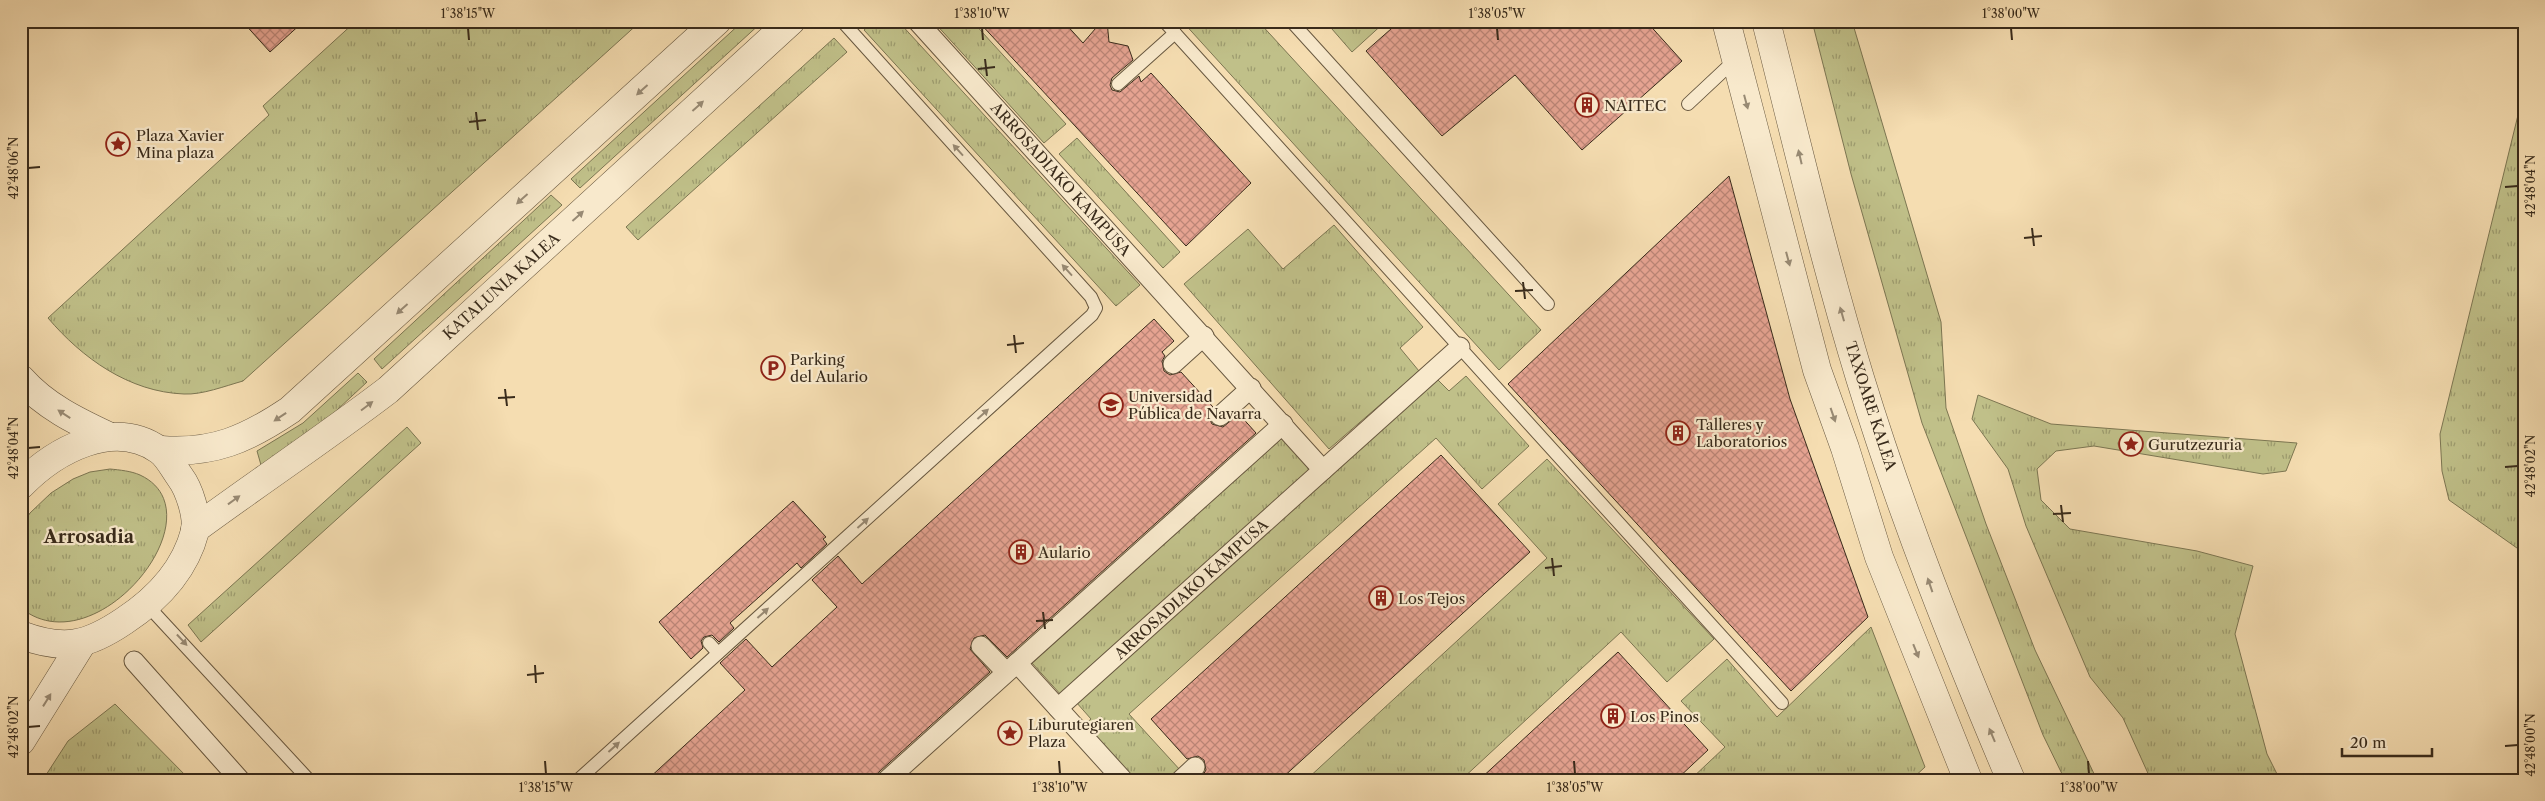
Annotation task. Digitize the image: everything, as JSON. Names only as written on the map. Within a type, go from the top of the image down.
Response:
[{"type":"street","points":[[21,379],[40,398],[73,420],[108,436],[137,438],[161,450],[184,452],[218,448],[264,428],[290,410],[716,21]]},
{"type":"street","name":"KATALUNIA KALEA","points":[[195,529],[257,484],[323,440],[388,390],[791,21]]},
{"type":"street","points":[[1726,21],[1818,370],[1879,557],[1968,780]]},
{"type":"street","name":"TAXOARE KALEA","points":[[1766,21],[1806,184],[1860,378],[1936,600],[2011,780]]},
{"type":"street","name":"ARROSADIAKO KAMPUSA","points":[[918,22],[1204,336],[1323,470]]},
{"type":"street","points":[[1173,364],[1204,336]]},
{"type":"street","name":"ARROSADIAKO KAMPUSA","points":[[1058,708],[1460,347]]},
{"type":"street","points":[[1220,416],[1251,388]]},
{"type":"street","points":[[886,780],[909,755],[1012,667],[1283,424]]},
{"type":"street","points":[[21,485],[36,469],[67,450],[108,436]]},
{"type":"street","points":[[21,635],[46,644],[82,643],[102,636],[148,606],[177,572],[195,529],[192,502],[186,486],[161,450]]},
{"type":"street","points":[[21,741],[82,643]]},
{"type":"street","points":[[981,646],[1012,667],[1058,708],[1123,780]]},
{"type":"street","points":[[134,661],[240,780]]},
{"type":"street","points":[[1181,780],[1195,767]]},
{"type":"lane","points":[[578,780],[1092,315],[1096,308],[1091,297],[842,21]]},
{"type":"lane","points":[[1164,21],[1782,703]]},
{"type":"lane","points":[[1292,21],[1548,304]]},
{"type":"lane","points":[[1118,84],[1175,34]]},
{"type":"lane","points":[[1688,104],[1735,60]]},
{"type":"lane","points":[[148,606],[309,780]]},
{"type":"lane","points":[[708,643],[718,654]]},
{"type":"green space","points":[[356,21],[641,21],[243,381],[198,393],[164,392],[126,380],[91,359],[61,333],[48,318],[269,115],[263,106]]},
{"type":"green space","points":[[743,21],[762,22],[580,188],[571,179]]},
{"type":"green space","points":[[874,21],[898,21],[1140,285],[1116,306],[864,30]]},
{"type":"green space","points":[[933,21],[972,21],[1066,124],[1044,143]]},
{"type":"green space","points":[[1182,21],[1258,21],[1541,330],[1499,370]]},
{"type":"green space","points":[[1325,21],[1386,21],[1352,52]]},
{"type":"green space","points":[[1812,21],[1852,21],[1941,322],[1946,408],[1986,524],[2035,650],[2097,780],[2065,780],[2043,735],[1922,423],[1851,174]]},
{"type":"green space","points":[[834,38],[847,52],[638,240],[626,227]]},
{"type":"green space","points":[[2519,111],[2524,115],[2524,553],[2449,500],[2442,471],[2440,434]]},
{"type":"green space","points":[[1077,138],[1180,252],[1163,268],[1059,154]]},
{"type":"green space","points":[[551,195],[562,205],[382,369],[374,359]]},
{"type":"green space","points":[[1334,225],[1423,327],[1400,348],[1419,371],[1329,449],[1184,284],[1248,229],[1283,269]]},
{"type":"green space","points":[[358,373],[367,382],[322,424],[261,465],[257,451],[303,423]]},
{"type":"green space","points":[[1466,376],[1529,446],[1482,489],[1436,438],[1129,714],[1181,771],[1172,780],[1131,780],[1083,726],[1091,719],[1076,702],[1436,378],[1449,391]]},
{"type":"green space","points":[[1978,395],[2051,424],[2297,443],[2286,471],[2263,474],[2094,446],[2056,451],[2037,469],[2041,500],[2070,529],[2197,551],[2253,566],[2235,634],[2267,754],[2280,780],[2151,780],[2123,718],[2090,677],[2026,526],[2008,469],[1972,419]]},
{"type":"green space","points":[[407,427],[421,443],[201,642],[188,625]]},
{"type":"green space","points":[[1282,438],[1311,470],[1062,696],[1032,663]]},
{"type":"green space","points":[[1547,459],[1714,639],[1667,682],[1621,632],[1461,780],[1306,780],[1547,558],[1498,504]]},
{"type":"green space","points":[[110,469],[140,475],[162,494],[167,520],[158,550],[139,579],[113,603],[83,618],[51,621],[21,608],[21,527],[30,513],[51,493],[73,479],[90,472]]},
{"type":"green space","points":[[1871,627],[1925,767],[1911,780],[1690,780],[1725,747],[1681,701],[1727,659],[1777,717]]},
{"type":"green space","points":[[115,704],[190,780],[47,780],[46,775],[68,741]]},
{"type":"building","points":[[242,21],[304,21],[270,52]]},
{"type":"building","points":[[978,21],[1063,21],[1083,43],[1102,21],[1107,21],[1109,42],[1128,46],[1133,60],[1112,78],[1110,85],[1112,90],[1120,92],[1139,76],[1141,82],[1151,73],[1251,183],[1186,246]]},
{"type":"building","name":"NAITEC","points":[[1400,21],[1646,21],[1682,61],[1582,150],[1515,75],[1442,136],[1366,51]]},
{"type":"building","name":"Talleres y Laboratorios","points":[[1729,176],[1790,399],[1868,617],[1791,691],[1508,384]]},
{"type":"building","name":"Aulario","points":[[1154,319],[1174,341],[1162,352],[1165,356],[1162,361],[1164,371],[1170,375],[1181,372],[1213,407],[1209,418],[1212,424],[1223,427],[1239,414],[1256,433],[1007,657],[985,635],[974,638],[970,649],[990,672],[879,772],[876,780],[647,780],[745,690],[720,663],[746,639],[772,667],[837,607],[812,580],[838,556],[862,584]]},
{"type":"building","name":"Los Tejos","points":[[1441,455],[1530,552],[1280,780],[1207,780],[1203,775],[1206,770],[1204,760],[1198,756],[1187,759],[1151,719]]},
{"type":"building","points":[[793,501],[826,537],[823,539],[827,544],[801,568],[797,563],[730,623],[734,628],[719,642],[712,635],[704,637],[701,641],[703,648],[691,659],[659,622]]},
{"type":"building","name":"Los Pinos","points":[[1618,652],[1708,750],[1676,780],[1479,780]]},
{"type":"place","name":"NAITEC","points":[[1587,105]]},
{"type":"place","name":"Plaza Xavier Mina plaza","points":[[118,144]]},
{"type":"place","name":"Parking del Aulario","points":[[773,368]]},
{"type":"place","name":"Universidad Pública de Navarra","points":[[1111,405]]},
{"type":"place","name":"Talleres y Laboratorios","points":[[1678,433]]},
{"type":"place","name":"Gurutzezuria","points":[[2131,444]]},
{"type":"place","name":"Aulario","points":[[1021,552]]},
{"type":"place","name":"Los Tejos","points":[[1381,598]]},
{"type":"place","name":"Los Pinos","points":[[1613,716]]},
{"type":"place","name":"Liburutegiaren Plaza","points":[[1010,733]]},
{"type":"district","name":"Arrosadia","points":[[89,537]]}]
